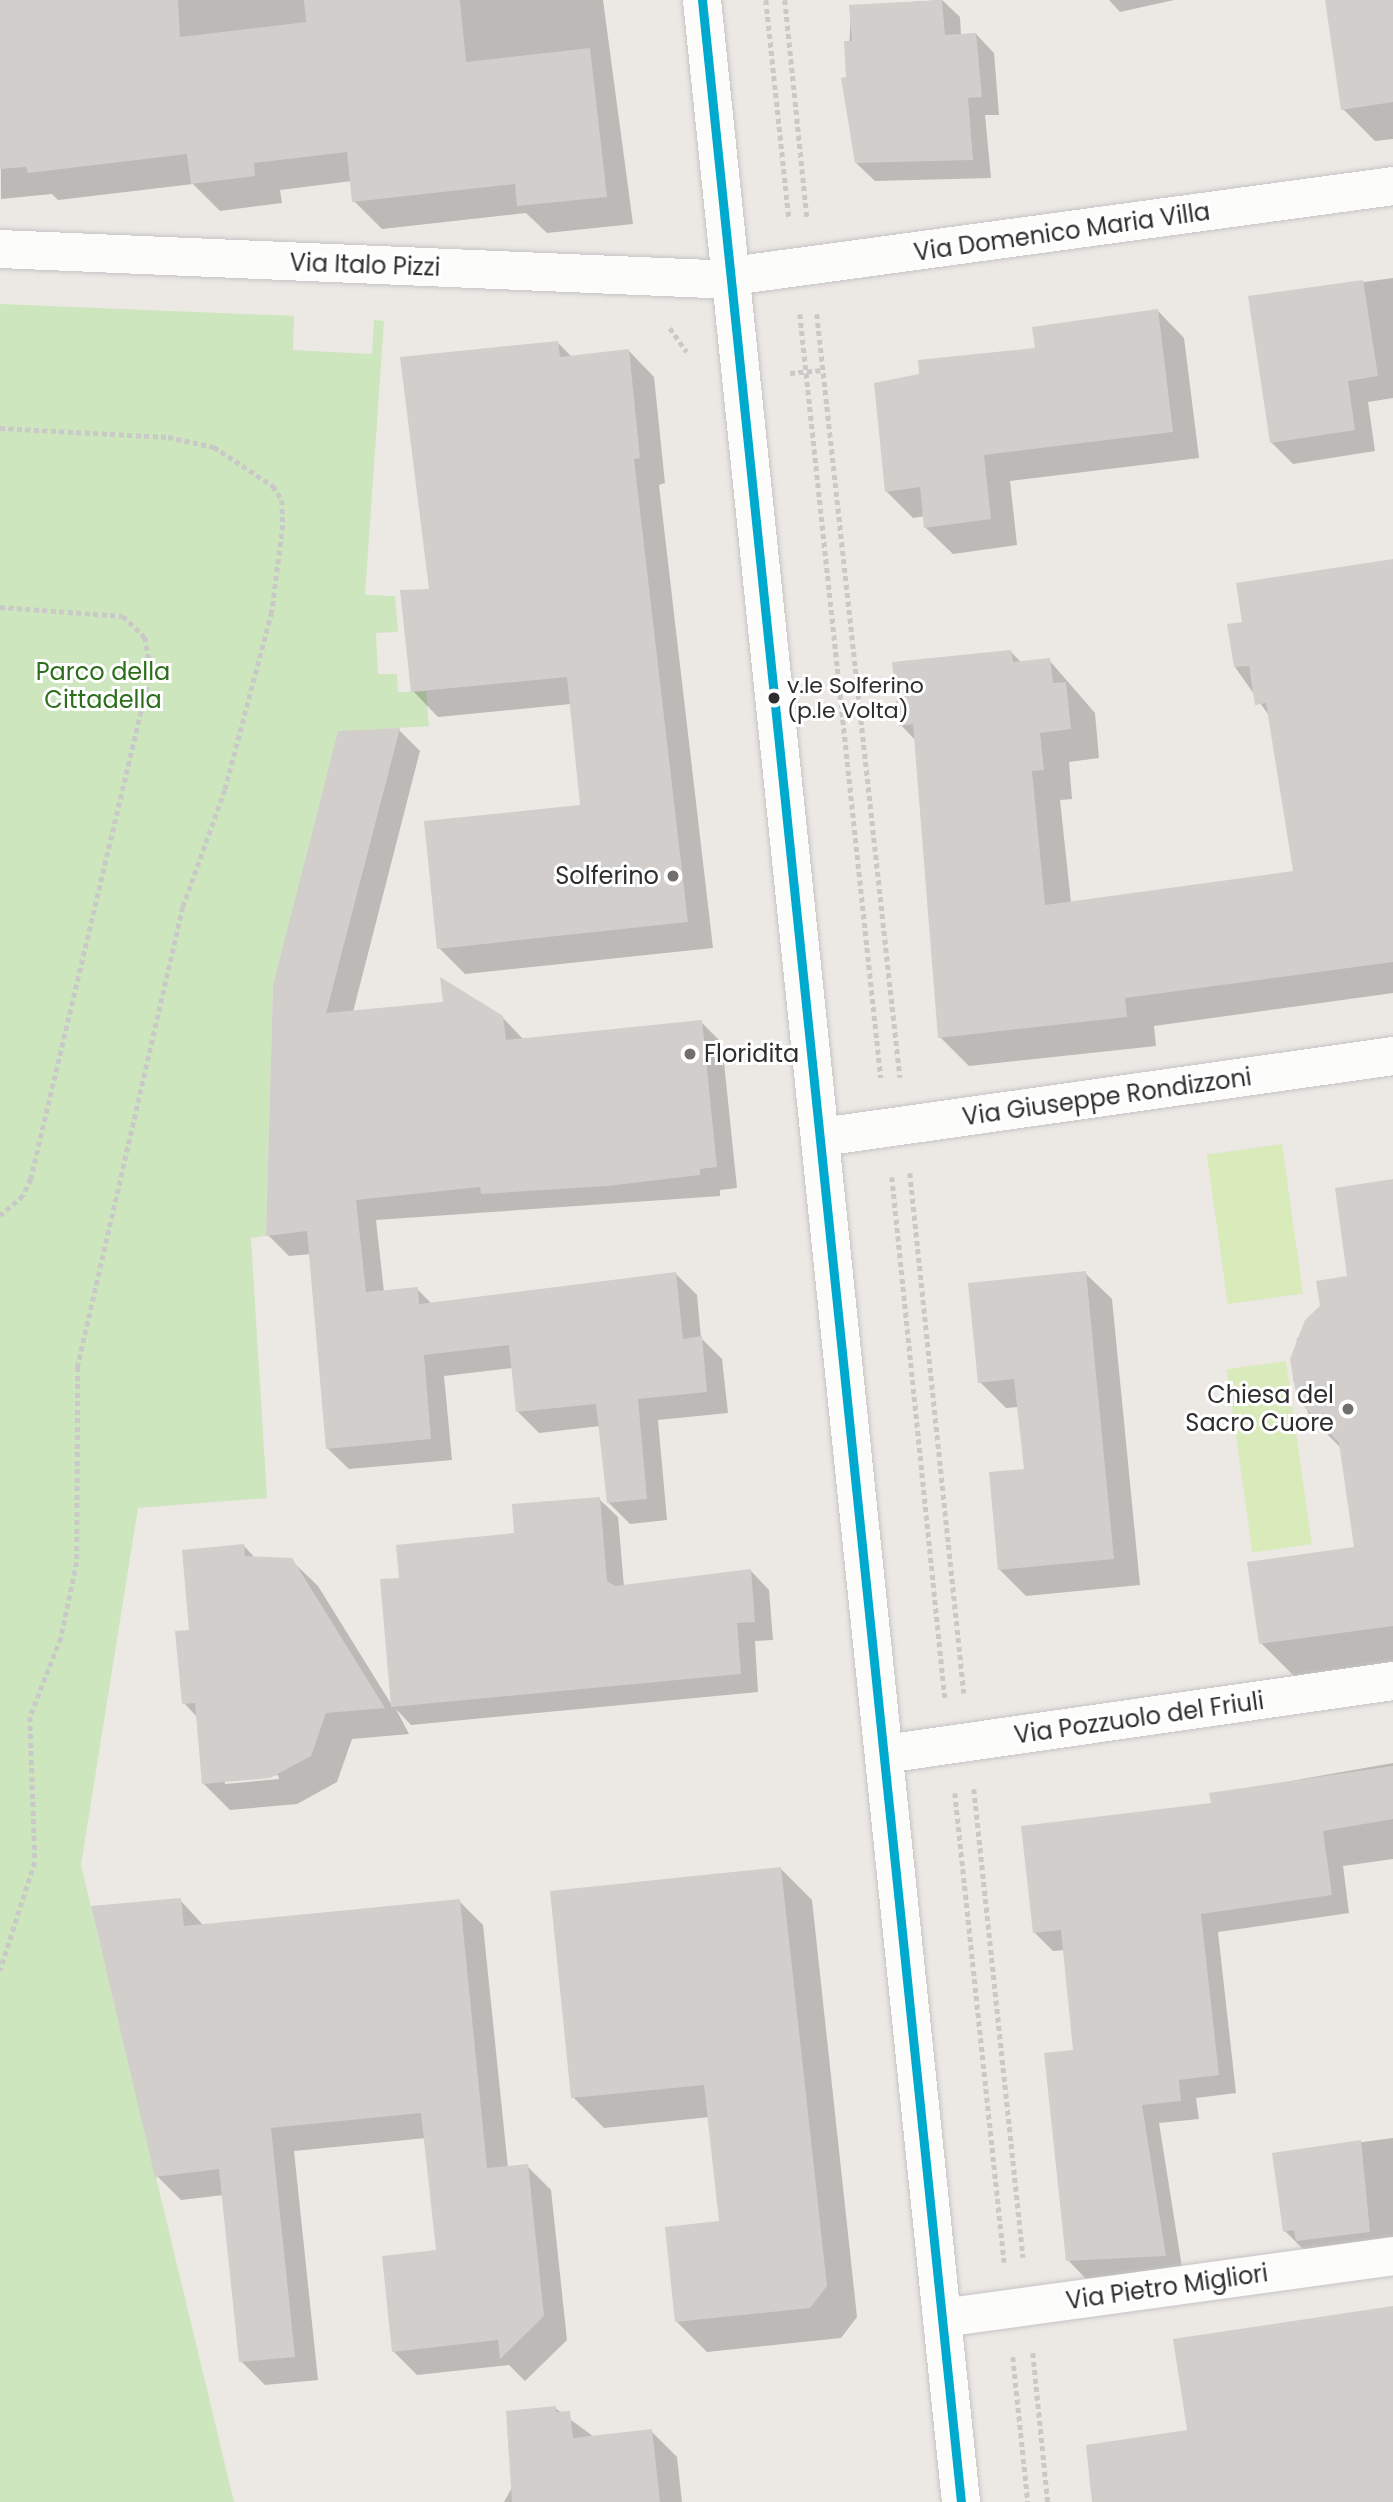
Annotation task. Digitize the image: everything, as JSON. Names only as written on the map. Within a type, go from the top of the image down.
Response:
[{"type":"street","points":[[702,0],[822,1137],[961,2502]]},
{"type":"street","name":"Via Domenico Maria Villa","points":[[731,278],[1393,186]]},
{"type":"street","name":"Via Italo Pizzi","points":[[0,249],[731,278]]},
{"type":"street","name":"Via Giuseppe Rondizzoni","points":[[822,1137],[1393,1056]]},
{"type":"street","name":"Via Pozzuolo del Friuli","points":[[885,1754],[1393,1681]]},
{"type":"street","name":"Via Pietro Migliori","points":[[942,2318],[1393,2256]]},
{"type":"path","points":[[766,0],[804,269],[824,370],[896,1127],[1018,2309],[1048,2502]]},
{"type":"path","points":[[785,0],[804,269],[806,372],[896,1127],[1018,2309],[1028,2502]]},
{"type":"path","points":[[664,324],[685,347],[693,382],[824,370]]},
{"type":"path","points":[[0,428],[168,437],[214,447],[273,486],[282,500],[283,524],[272,612],[225,790],[183,907],[78,1367],[76,1562],[61,1638],[30,1717],[35,1862],[0,1971]]},
{"type":"path","points":[[0,607],[123,616],[145,637],[151,670],[31,1179],[23,1196],[0,1216]]},
{"type":"green space","name":"Parco della Cittadella","points":[[0,304],[294,316],[293,350],[372,354],[374,320],[384,321],[365,595],[395,596],[398,632],[376,633],[378,674],[397,674],[398,692],[426,691],[429,726],[338,732],[273,985],[266,1236],[251,1238],[267,1498],[138,1508],[81,1865],[234,2502],[0,2502]]},
{"type":"green space","points":[[1282,1144],[1303,1294],[1228,1304],[1207,1155]]},
{"type":"green space","points":[[1286,1361],[1312,1544],[1252,1553],[1227,1369]]},
{"type":"building","points":[[0,0],[178,0],[180,37],[306,22],[304,0],[460,0],[466,62],[590,48],[607,197],[517,206],[515,184],[352,202],[347,152],[254,163],[255,176],[191,184],[187,154],[28,173],[26,167],[0,169]]},
{"type":"building","points":[[942,0],[945,35],[976,33],[982,97],[968,98],[973,160],[855,163],[841,78],[846,77],[844,41],[852,41],[849,5]]},
{"type":"building","points":[[1325,0],[1393,0],[1393,102],[1341,110]]},
{"type":"building","points":[[1363,280],[1378,376],[1348,381],[1355,430],[1270,443],[1248,296]]},
{"type":"building","points":[[1158,309],[1173,432],[984,455],[991,519],[924,528],[920,487],[885,492],[874,383],[919,374],[918,360],[1035,348],[1032,327]]},
{"type":"building","points":[[558,341],[560,357],[629,349],[640,458],[634,459],[688,922],[437,949],[424,821],[580,805],[567,677],[411,692],[400,590],[429,589],[400,357]]},
{"type":"building","points":[[1393,559],[1393,962],[1125,998],[1127,1017],[938,1038],[913,724],[899,726],[892,662],[1011,650],[1013,662],[1050,658],[1053,683],[1066,682],[1071,729],[1040,733],[1044,770],[1032,771],[1045,905],[1293,871],[1266,703],[1255,705],[1249,666],[1234,667],[1227,624],[1242,622],[1236,583]]},
{"type":"building","points":[[400,728],[326,1013],[443,1002],[440,977],[503,1016],[506,1040],[702,1020],[717,1167],[700,1169],[700,1175],[607,1186],[481,1194],[480,1187],[356,1200],[366,1292],[418,1287],[419,1304],[676,1272],[683,1339],[702,1336],[707,1392],[638,1399],[647,1499],[607,1503],[596,1404],[516,1412],[509,1345],[424,1355],[431,1439],[326,1449],[307,1231],[266,1236],[273,985],[338,731]]},
{"type":"building","name":"Chiesa del Sacro Cuore","points":[[1393,1179],[1393,1626],[1259,1644],[1247,1562],[1354,1547],[1339,1443],[1297,1399],[1290,1359],[1305,1320],[1320,1306],[1316,1281],[1347,1276],[1335,1188]]},
{"type":"building","points":[[1086,1271],[1114,1559],[998,1570],[989,1472],[1024,1469],[1014,1379],[978,1383],[968,1283]]},
{"type":"building","points":[[600,1497],[607,1581],[615,1586],[751,1569],[755,1622],[737,1623],[741,1674],[391,1707],[380,1579],[399,1578],[396,1545],[514,1533],[512,1504]]},
{"type":"building","points":[[244,1544],[245,1556],[292,1558],[385,1708],[326,1713],[311,1756],[270,1778],[202,1784],[195,1703],[182,1704],[175,1631],[189,1630],[182,1550]]},
{"type":"building","points":[[1393,1766],[1393,1819],[1323,1831],[1332,1895],[1201,1914],[1219,2075],[1179,2080],[1181,2101],[1142,2105],[1166,2256],[1066,2261],[1044,2053],[1073,2050],[1061,1930],[1033,1933],[1021,1826],[1211,1803],[1209,1793]]},
{"type":"building","points":[[781,1867],[827,2286],[810,2308],[675,2322],[665,2227],[719,2221],[704,2085],[571,2098],[550,1891]]},
{"type":"building","points":[[181,1898],[184,1926],[460,1899],[487,2168],[528,2164],[544,2316],[500,2359],[498,2340],[392,2352],[382,2256],[436,2250],[421,2113],[271,2128],[295,2357],[239,2362],[219,2169],[155,2177],[91,1906]]},
{"type":"building","points":[[1361,2140],[1370,2232],[1296,2241],[1294,2230],[1283,2232],[1272,2153]]},
{"type":"building","points":[[1393,2306],[1393,2502],[1092,2502],[1086,2445],[1187,2430],[1173,2339]]},
{"type":"building","points":[[556,2406],[556,2412],[570,2411],[573,2438],[652,2429],[660,2502],[512,2502],[506,2411]]},
{"type":"transit line","points":[[702,0],[961,2502]]},
{"type":"place","name":"v.le Solferino (p.le Volta)","points":[[774,698]]},
{"type":"place","name":"Solferino","points":[[673,876]]},
{"type":"place","name":"Floridita","points":[[690,1054]]},
{"type":"place","name":"Chiesa del Sacro Cuore","points":[[1348,1409]]}]
